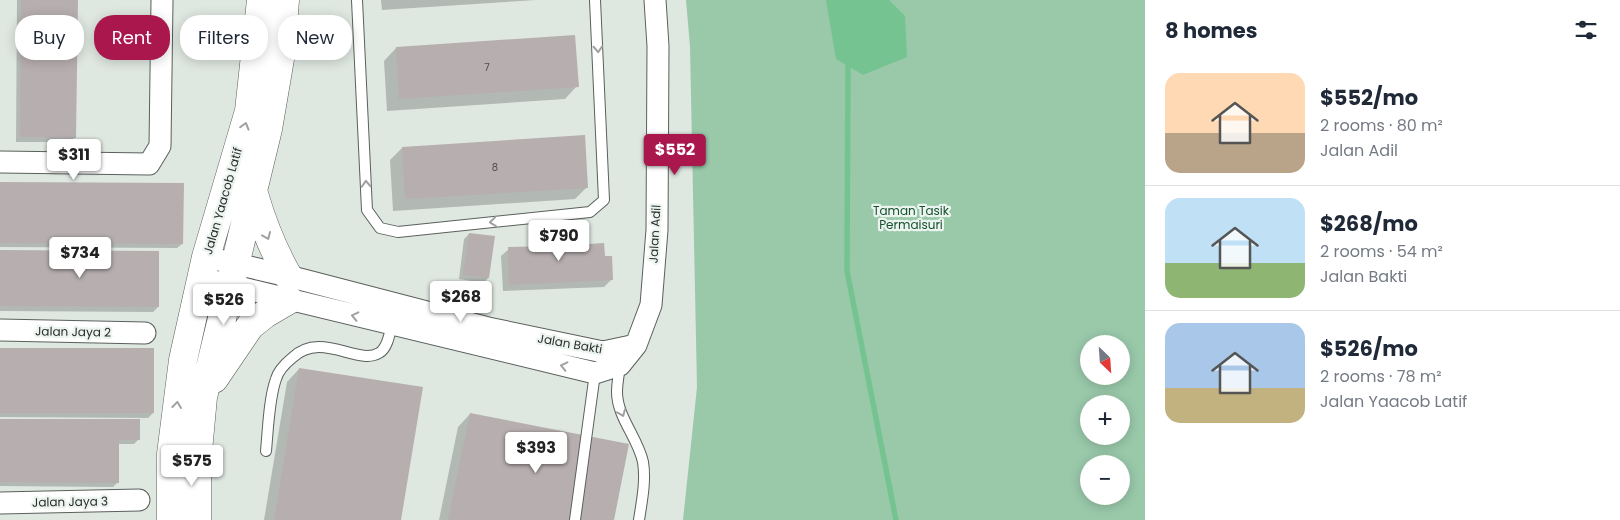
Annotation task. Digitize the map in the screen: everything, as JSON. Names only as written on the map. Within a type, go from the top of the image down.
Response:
[{"type":"street","points":[[0,162],[149,164],[160,146],[162,0]]},
{"type":"street","name":"Jalan Yaacob Latif","points":[[170,520],[171,454],[183,360],[204,267],[249,111],[261,0]]},
{"type":"street","name":"Jalan Yaacob Latif","points":[[197,520],[197,462],[203,397],[268,128],[281,53],[285,0]]},
{"type":"street","name":"Jalan Adil","points":[[636,345],[651,305],[657,230],[658,46],[655,0]]},
{"type":"street","points":[[203,397],[250,326],[265,314],[289,288],[265,231],[253,193]]},
{"type":"street","name":"Jalan Bakti","points":[[204,267],[395,315],[595,373],[620,365]]},
{"type":"street","name":"Jalan Bakti","points":[[395,315],[488,328],[603,352],[636,345]]},
{"type":"street","name":"Jalan Jaya 2","points":[[0,330],[145,333]]},
{"type":"street","points":[[620,365],[636,345]]},
{"type":"street","name":"Jalan Jaya 3","points":[[0,503],[49,511],[139,500]]},
{"type":"lane","points":[[356,0],[368,210],[380,228],[398,232],[590,212],[604,200],[595,0]]},
{"type":"lane","points":[[266,451],[276,378],[287,362],[296,354],[308,348],[320,346],[369,356],[379,353],[385,348],[395,315]]},
{"type":"lane","points":[[620,365],[617,393],[619,404],[643,460],[645,481],[639,520]]},
{"type":"lane","points":[[575,520],[595,373]]},
{"type":"green space","name":"Taman Tasik Permaisuri","points":[[686,0],[1145,0],[1145,520],[683,520],[697,387],[690,47]]},
{"type":"shaded area","points":[[826,0],[889,0],[905,16],[907,57],[863,75],[836,59]]},
{"type":"building","points":[[21,0],[78,0],[78,15],[21,15]]},
{"type":"building","points":[[575,35],[579,87],[399,99],[396,47]]},
{"type":"building","points":[[21,60],[77,60],[76,138],[20,137]]},
{"type":"building","points":[[585,135],[588,188],[405,199],[402,147]]},
{"type":"building","points":[[0,182],[184,183],[183,244],[0,243]]},
{"type":"building","points":[[573,228],[573,245],[604,243],[605,256],[612,256],[613,280],[509,285],[508,247],[551,246],[551,229]]},
{"type":"building","points":[[469,233],[495,236],[489,278],[463,275]]},
{"type":"building","points":[[0,250],[159,251],[159,307],[0,306]]},
{"type":"building","points":[[0,348],[154,348],[154,413],[0,413]]},
{"type":"building","points":[[299,368],[423,387],[401,520],[274,520]]},
{"type":"building","points":[[470,413],[629,444],[614,520],[448,520]]},
{"type":"building","points":[[0,419],[140,419],[140,440],[119,440],[119,483],[0,482]]},
{"type":"waterway","points":[[848,66],[847,271],[896,520]]}]
